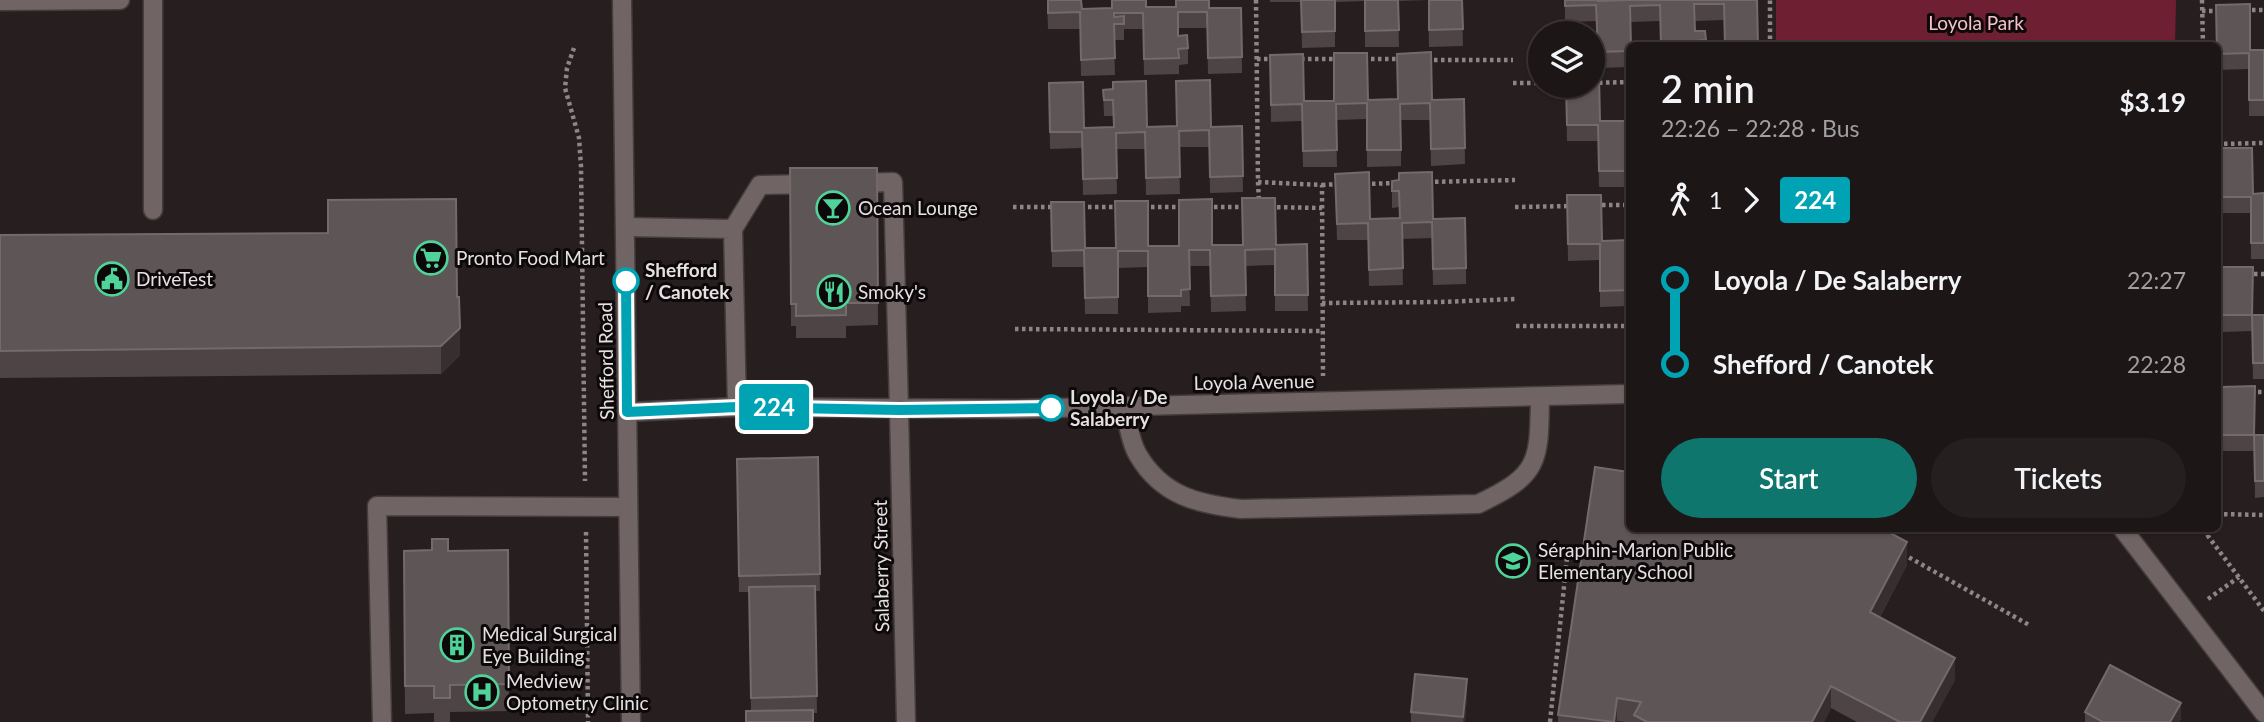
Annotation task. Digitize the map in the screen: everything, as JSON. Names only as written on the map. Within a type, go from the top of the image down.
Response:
[{"type":"street","points":[[0,1],[120,0]]},
{"type":"street","points":[[153,0],[153,210]]},
{"type":"street","name":"Shefford Road","points":[[622,0],[631,722]]},
{"type":"street","name":"Salaberry Street","points":[[733,229],[760,185],[893,182],[906,722]]},
{"type":"street","points":[[625,227],[733,229],[737,407]]},
{"type":"street","name":"Loyola Avenue","points":[[627,412],[737,407],[899,410],[1124,407],[1626,394]]},
{"type":"street","points":[[1124,407],[1137,453],[1154,477],[1179,496],[1209,505],[1241,509],[1464,505],[1478,504],[1503,493],[1524,478],[1535,458],[1539,441],[1540,397]]},
{"type":"street","points":[[382,722],[377,506],[628,507]]},
{"type":"street","points":[[2125,532],[2264,713]]},
{"type":"path","points":[[1256,0],[1259,207]]},
{"type":"path","points":[[1770,0],[1770,42]]},
{"type":"path","points":[[2202,0],[2203,42]]},
{"type":"path","points":[[2239,11],[2264,10]]},
{"type":"path","points":[[2202,11],[2227,11]]},
{"type":"path","points":[[574,48],[567,68],[565,88],[579,138],[581,166],[588,722]]},
{"type":"path","points":[[1257,59],[1284,59]]},
{"type":"path","points":[[1297,59],[1338,59]]},
{"type":"path","points":[[1351,59],[1405,60]]},
{"type":"path","points":[[1419,60],[1513,60]]},
{"type":"path","points":[[1605,83],[1626,82]]},
{"type":"path","points":[[1513,83],[1528,83]]},
{"type":"path","points":[[2221,144],[2264,143]]},
{"type":"path","points":[[1418,182],[1515,180]]},
{"type":"path","points":[[1258,182],[1349,184]]},
{"type":"path","points":[[1363,184],[1404,183]]},
{"type":"path","points":[[1322,185],[1323,402]]},
{"type":"path","points":[[1515,207],[1578,205]]},
{"type":"path","points":[[1591,205],[1626,205]]},
{"type":"path","points":[[1013,207],[1067,207]]},
{"type":"path","points":[[1081,207],[1122,207]]},
{"type":"path","points":[[1136,207],[1190,207]]},
{"type":"path","points":[[1204,207],[1322,208]]},
{"type":"path","points":[[2241,274],[2264,274]]},
{"type":"path","points":[[1322,303],[1516,299]]},
{"type":"path","points":[[1516,326],[1626,326]]},
{"type":"path","points":[[1015,329],[1323,331]]},
{"type":"path","points":[[2241,392],[2264,392]]},
{"type":"path","points":[[2221,514],[2264,515]]},
{"type":"path","points":[[2208,532],[2208,536],[2264,611]]},
{"type":"path","points":[[1550,722],[1568,548]]},
{"type":"path","points":[[1893,549],[2031,626]]},
{"type":"path","points":[[2187,614],[2239,577]]},
{"type":"green space","name":"Loyola Park","points":[[1776,0],[2176,0],[2175,42],[1776,42]]},
{"type":"building","points":[[1048,0],[1081,0],[1082,9],[1112,8],[1112,0],[1146,0],[1146,7],[1176,7],[1176,0],[1209,0],[1209,8],[1241,8],[1242,57],[1208,58],[1207,12],[1178,12],[1178,36],[1187,35],[1188,48],[1178,49],[1179,58],[1144,59],[1143,13],[1114,13],[1114,17],[1124,16],[1124,24],[1114,24],[1115,58],[1081,60],[1080,12],[1048,13]]},
{"type":"building","points":[[1301,0],[1335,0],[1335,31],[1302,32]]},
{"type":"building","points":[[1365,0],[1398,0],[1399,30],[1365,31]]},
{"type":"building","points":[[1429,0],[1462,0],[1463,29],[1429,30]]},
{"type":"building","points":[[1565,0],[1757,0],[1758,42],[1725,42],[1724,4],[1694,4],[1695,31],[1705,31],[1706,40],[1695,42],[1661,42],[1660,5],[1630,6],[1631,42],[1626,42],[1626,51],[1605,52],[1605,21],[1597,21],[1596,5],[1565,6]]},
{"type":"building","points":[[2250,4],[2250,50],[2264,50],[2264,100],[2249,100],[2249,53],[2221,54],[2221,42],[2217,42],[2216,5]]},
{"type":"building","points":[[1431,52],[1432,100],[1464,99],[1465,148],[1431,149],[1430,103],[1400,104],[1401,150],[1367,150],[1367,103],[1336,104],[1337,150],[1303,151],[1302,104],[1271,105],[1270,55],[1303,54],[1304,101],[1334,101],[1334,53],[1367,53],[1368,100],[1398,99],[1397,54]]},
{"type":"building","points":[[1210,80],[1211,127],[1242,126],[1243,176],[1210,177],[1209,130],[1179,131],[1180,177],[1146,178],[1145,132],[1116,133],[1117,178],[1083,179],[1082,132],[1050,132],[1049,83],[1083,82],[1084,128],[1114,127],[1113,100],[1104,100],[1103,90],[1113,89],[1113,82],[1146,81],[1147,127],[1177,126],[1176,81]]},
{"type":"building","points":[[1566,98],[1600,98],[1600,121],[1626,121],[1626,171],[1599,171],[1598,125],[1567,125]]},
{"type":"building","points":[[2221,148],[2252,148],[2253,194],[2264,193],[2264,243],[2251,243],[2251,197],[2221,197]]},
{"type":"building","points":[[790,168],[877,168],[878,303],[846,303],[846,315],[796,316],[796,304],[791,304]]},
{"type":"building","points":[[1369,172],[1370,219],[1400,218],[1399,191],[1392,191],[1392,181],[1399,180],[1399,173],[1432,172],[1433,219],[1465,218],[1466,268],[1433,269],[1432,222],[1402,223],[1403,268],[1369,270],[1368,223],[1337,224],[1335,174]]},
{"type":"building","points":[[1567,195],[1601,195],[1602,241],[1626,240],[1626,290],[1600,291],[1600,244],[1568,244]]},
{"type":"building","points":[[1242,198],[1275,198],[1276,245],[1307,244],[1308,295],[1275,295],[1275,249],[1245,250],[1246,295],[1211,296],[1210,250],[1189,250],[1190,289],[1181,290],[1181,296],[1148,296],[1148,251],[1118,251],[1118,297],[1085,298],[1084,250],[1052,251],[1051,202],[1084,202],[1085,248],[1116,248],[1115,201],[1148,201],[1148,246],[1179,246],[1179,200],[1212,199],[1212,245],[1243,245]]},
{"type":"building","points":[[456,199],[460,328],[441,346],[0,351],[0,235],[328,233],[328,200]]},
{"type":"building","points":[[2221,267],[2253,267],[2252,315],[2221,315]]},
{"type":"building","points":[[2252,315],[2264,315],[2264,363],[2253,363]]},
{"type":"building","points":[[2255,386],[2254,435],[2222,435],[2221,387]]},
{"type":"building","points":[[2254,435],[2264,435],[2264,481],[2255,481]]},
{"type":"building","points":[[818,457],[820,574],[739,576],[737,459]]},
{"type":"building","points":[[1595,467],[1626,472],[1626,532],[1888,532],[1907,542],[1870,612],[1955,658],[1920,722],[1900,722],[1831,686],[1812,722],[1647,722],[1634,715],[1641,702],[1617,698],[1614,722],[1558,715]]},
{"type":"building","name":"Medical Surgical Eye Building","points":[[432,539],[448,539],[448,551],[508,550],[509,684],[450,685],[450,698],[434,698],[434,686],[405,686],[404,551],[432,550]]},
{"type":"building","points":[[815,586],[817,696],[751,698],[749,587]]},
{"type":"building","points":[[2110,665],[2181,703],[2170,722],[2103,722],[2085,712]]},
{"type":"building","points":[[1415,674],[1467,679],[1463,717],[1411,712]]},
{"type":"building","points":[[813,710],[813,722],[746,722],[746,711]]},
{"type":"bus line","name":"224","points":[[626,281],[627,412],[737,407],[899,410],[1051,408]]},
{"type":"place","name":"Ocean Lounge","points":[[833,208]]},
{"type":"place","name":"Pronto Food Mart","points":[[431,258]]},
{"type":"place","name":"DriveTest","points":[[112,279]]},
{"type":"place","name":"Shefford / Canotek","points":[[626,281]]},
{"type":"place","name":"Smoky's","points":[[834,292]]},
{"type":"place","name":"Loyola / De Salaberry","points":[[1051,408]]},
{"type":"place","name":"Séraphin-Marion Public Elementary School","points":[[1513,561]]},
{"type":"place","name":"Medical Surgical Eye Building","points":[[457,645]]},
{"type":"place","name":"Medview Optometry Clinic","points":[[482,692]]}]
